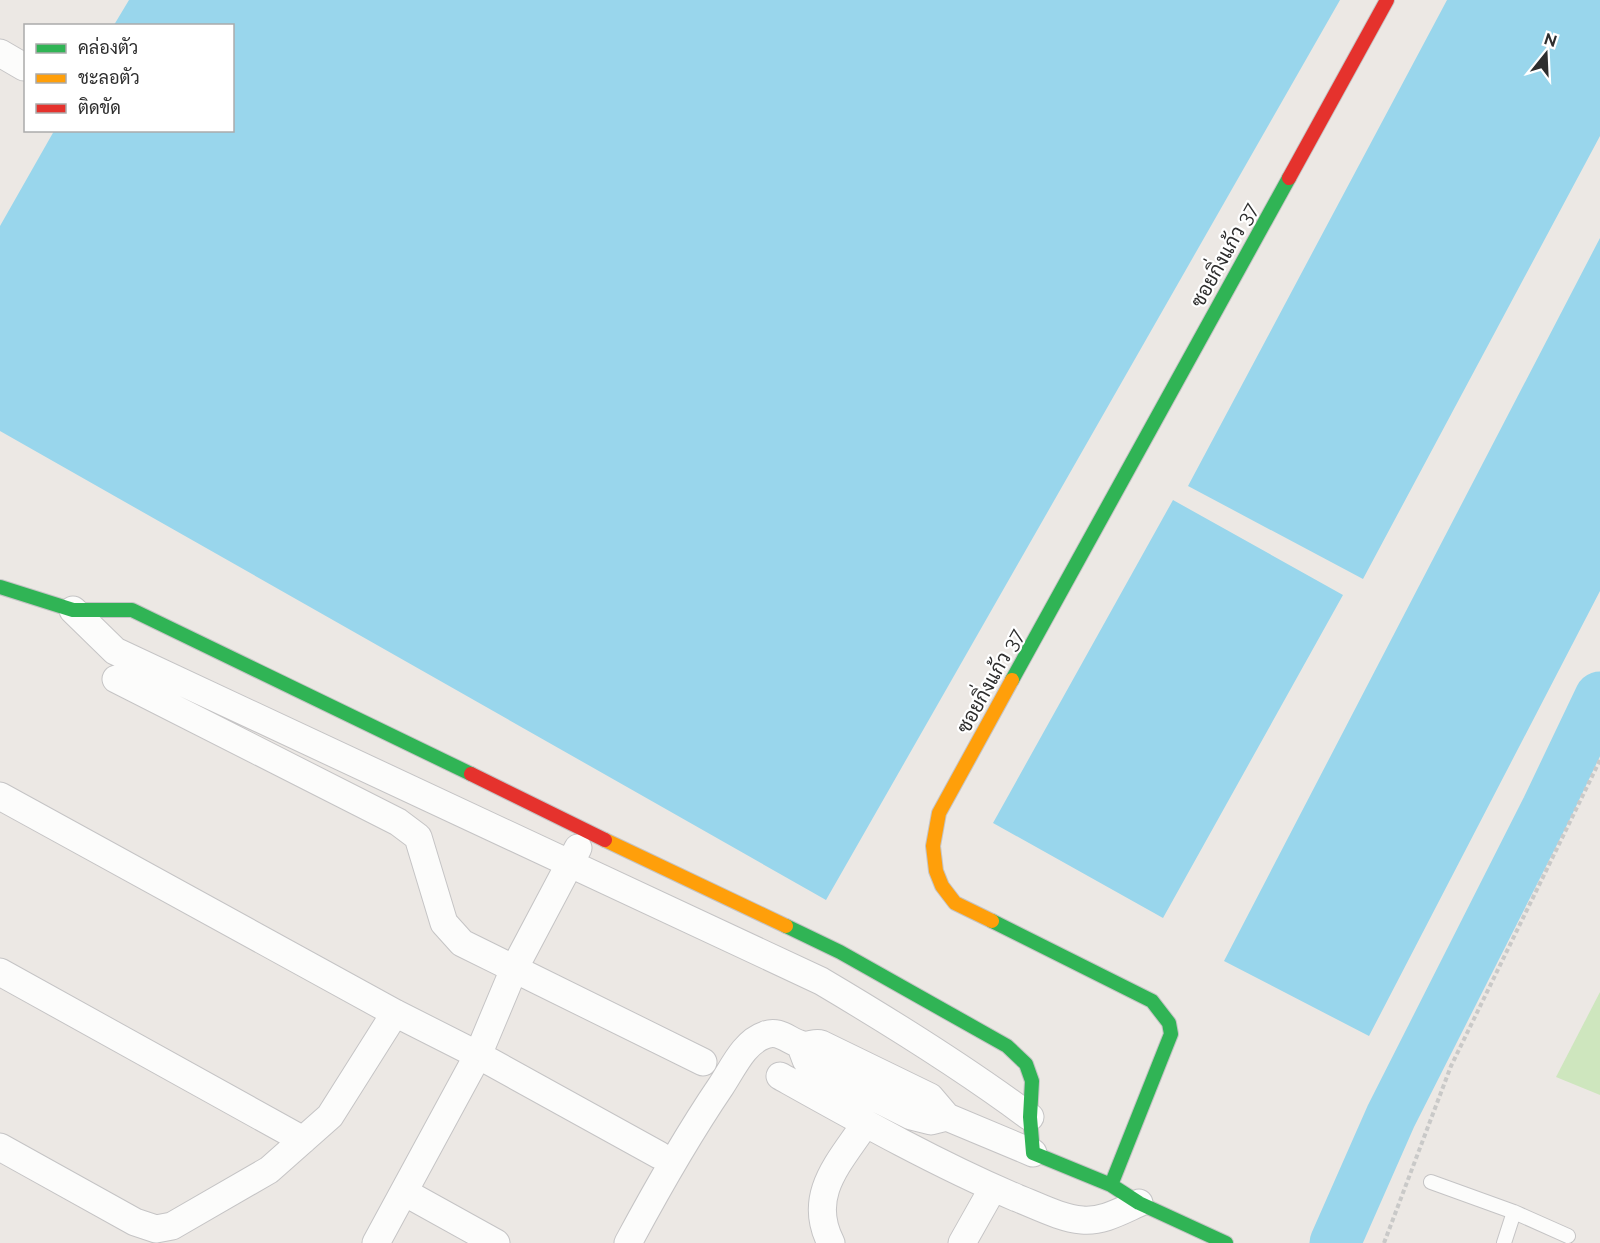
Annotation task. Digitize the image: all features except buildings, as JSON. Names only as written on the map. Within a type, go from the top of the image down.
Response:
[{"type":"street","name":"ซอยกิ่งแก้ว 37","points":[[1111,1185],[1163,1057],[1171,1034],[1169,1023],[1152,1001],[955,903],[939,880],[934,862],[933,837],[939,813],[1387,0]]},
{"type":"street","points":[[0,53],[24,67]]},
{"type":"street","points":[[0,587],[74,610],[132,610],[840,952],[1006,1046],[1026,1064],[1032,1081],[1030,1117],[1033,1153]]},
{"type":"street","points":[[74,610],[115,651],[821,981],[962,1069],[1030,1117]]},
{"type":"street","points":[[116,680],[405,827],[418,837],[444,923],[462,943],[703,1062]]},
{"type":"street","points":[[331,753],[350,714]]},
{"type":"street","points":[[0,796],[659,1155]]},
{"type":"street","points":[[376,1243],[478,1055],[514,969],[586,831]]},
{"type":"street","points":[[821,981],[840,952]]},
{"type":"street","points":[[0,972],[303,1140]]},
{"type":"street","points":[[870,1010],[888,979]]},
{"type":"street","points":[[0,1147],[135,1222],[156,1228],[172,1226],[268,1170],[330,1116],[395,1013]]},
{"type":"street","points":[[628,1243],[693,1127],[748,1045],[759,1037],[772,1033],[780,1034],[800,1044],[821,1044],[934,1100],[947,1117],[1111,1185],[1139,1203],[1226,1243]]},
{"type":"street","points":[[800,1044],[810,1065],[910,1116],[931,1122],[947,1117]]},
{"type":"street","points":[[780,1076],[896,1139],[999,1190],[1058,1215],[1083,1220],[1107,1217],[1139,1203]]},
{"type":"street","points":[[896,1139],[910,1116]]},
{"type":"street","points":[[831,1243],[821,1215],[826,1183],[866,1124]]},
{"type":"street","points":[[962,1243],[999,1190]]},
{"type":"street","points":[[979,1243],[999,1190]]},
{"type":"street","points":[[404,1192],[496,1243]]},
{"type":"lane","points":[[1431,1182],[1514,1212],[1568,1236]]},
{"type":"lane","points":[[1504,1243],[1514,1212]]},
{"type":"path","points":[[1384,1243],[1451,1066],[1600,760]]},
{"type":"green space","points":[[1600,992],[1600,1095],[1556,1077]]},
{"type":"water","points":[[129,0],[1340,0],[826,900],[0,431],[0,226],[53,132],[234,132],[234,24],[115,24]]},
{"type":"water","points":[[1447,0],[1600,0],[1600,136],[1363,579],[1188,486]]},
{"type":"water","points":[[1600,238],[1600,591],[1369,1036],[1224,961]]},
{"type":"water","points":[[1173,500],[1343,595],[1163,918],[993,823]]},
{"type":"waterway","points":[[1335,1243],[1391,1116],[1547,808],[1600,697]]},
{"type":"traffic: fast","points":[[1012,680],[1289,178]]},
{"type":"traffic: fast","points":[[0,587],[73,610],[132,610],[471,774]]},
{"type":"traffic: fast","points":[[992,921],[1152,1001],[1169,1023],[1171,1034],[1111,1185],[1139,1203],[1226,1243]]},
{"type":"traffic: fast","points":[[786,926],[840,952],[1007,1046],[1026,1064],[1032,1081],[1030,1117],[1033,1153],[1111,1185]]},
{"type":"traffic: slow","points":[[992,921],[955,903],[942,886],[936,871],[933,846],[939,813],[1012,680]]},
{"type":"traffic: slow","points":[[605,840],[786,926]]},
{"type":"traffic: jam","points":[[1289,178],[1387,0]]},
{"type":"traffic: jam","points":[[471,774],[605,840]]}]
